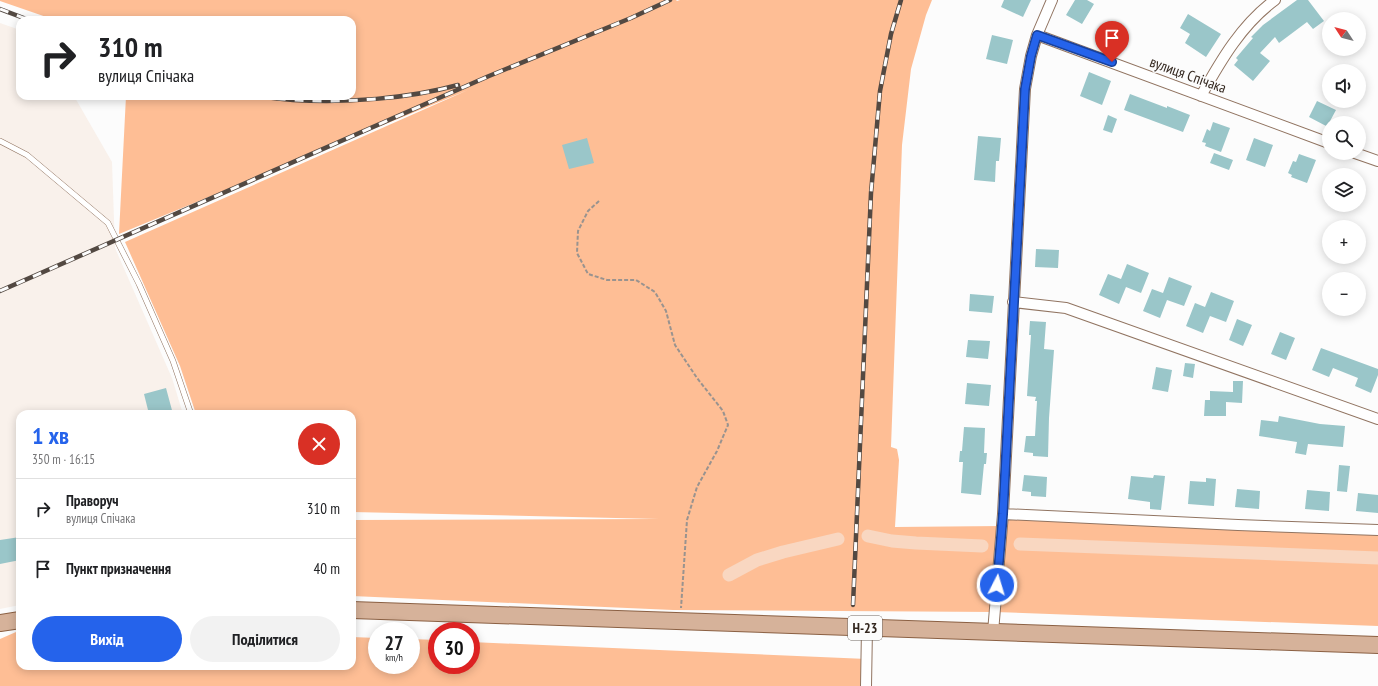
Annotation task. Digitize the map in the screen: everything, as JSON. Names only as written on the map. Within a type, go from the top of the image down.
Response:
[{"type":"main road","name":"Н-23","points":[[356,610],[1378,645]]},
{"type":"main road","points":[[0,623],[16,621]]},
{"type":"street","points":[[993,632],[1003,514],[1025,89],[1031,56],[1037,35],[1052,0]]},
{"type":"street","points":[[1201,96],[1213,73],[1247,26],[1275,0]]},
{"type":"street","name":"вулиця Спічака","points":[[1037,35],[1322,140]]},
{"type":"street","points":[[1366,157],[1378,161]]},
{"type":"street","points":[[1013,302],[1066,308],[1378,419]]},
{"type":"street","points":[[1003,514],[1378,530]]},
{"type":"street","points":[[866,686],[867,628]]},
{"type":"lane","points":[[0,141],[28,155],[108,223],[139,284],[173,361],[189,410]]},
{"type":"path","points":[[599,201],[588,211],[578,231],[577,253],[588,274],[607,280],[636,280],[655,292],[666,311],[675,345],[697,378],[723,411],[728,426],[697,487],[687,520],[680,622]]},
{"type":"shaded area","points":[[932,0],[926,15],[911,69],[902,145],[891,447],[897,449],[899,460],[895,527],[1001,526],[1003,514],[1378,528],[1378,626],[995,612],[673,610],[356,596],[356,520],[659,519],[356,512],[356,410],[195,410],[180,366],[125,242],[468,90],[119,234],[126,100],[356,100],[356,16],[43,16],[0,1]]},
{"type":"shaded area","points":[[0,23],[16,29],[16,100],[76,100],[112,162],[115,248],[172,378],[182,410],[16,410],[16,606],[0,609]]},
{"type":"shaded area","points":[[16,632],[16,670],[356,670],[356,637],[368,638],[368,674],[420,674],[420,639],[428,640],[428,674],[480,674],[480,642],[867,659],[866,686],[0,686],[0,639]]},
{"type":"building","points":[[1004,0],[1031,0],[1023,17],[1001,7]]},
{"type":"building","points":[[1075,0],[1087,0],[1094,4],[1082,24],[1066,15]]},
{"type":"building","points":[[1297,0],[1308,0],[1322,18],[1322,22],[1313,29],[1307,22],[1279,43],[1275,37],[1260,53],[1270,61],[1253,81],[1234,65],[1238,60],[1236,58],[1253,38],[1251,37],[1263,25]]},
{"type":"building","points":[[1188,14],[1221,34],[1206,57],[1185,43],[1190,34],[1180,28]]},
{"type":"building","points":[[992,35],[1013,40],[1007,64],[986,59]]},
{"type":"building","points":[[1089,72],[1111,81],[1102,105],[1080,96]]},
{"type":"building","points":[[1130,94],[1190,115],[1183,132],[1124,110]]},
{"type":"building","points":[[1317,101],[1322,103],[1322,108],[1332,108],[1336,110],[1333,116],[1322,116],[1322,124],[1309,117]]},
{"type":"building","points":[[1108,115],[1117,119],[1112,133],[1103,130]]},
{"type":"building","points":[[1213,122],[1230,128],[1221,152],[1205,146],[1206,143],[1202,142],[1207,129],[1210,131]]},
{"type":"building","points":[[978,136],[1001,138],[999,161],[996,161],[995,182],[974,180]]},
{"type":"building","points":[[587,138],[594,163],[569,169],[562,145]]},
{"type":"building","points":[[1254,138],[1273,145],[1265,167],[1246,160]]},
{"type":"building","points":[[1214,153],[1233,160],[1229,170],[1210,163]]},
{"type":"building","points":[[1299,154],[1316,160],[1307,183],[1291,177],[1292,175],[1288,173],[1293,161],[1296,162]]},
{"type":"building","points":[[1036,249],[1059,250],[1058,268],[1035,267]]},
{"type":"building","points":[[1127,264],[1149,273],[1141,293],[1126,287],[1119,304],[1099,295],[1108,274],[1121,279]]},
{"type":"building","points":[[1169,277],[1192,286],[1184,306],[1167,300],[1160,318],[1143,311],[1152,289],[1163,293]]},
{"type":"building","points":[[1211,292],[1234,301],[1226,322],[1210,316],[1203,333],[1186,326],[1195,303],[1205,307]]},
{"type":"building","points":[[970,294],[994,296],[992,313],[969,311]]},
{"type":"building","points":[[1237,319],[1252,325],[1243,346],[1229,340]]},
{"type":"building","points":[[1030,321],[1046,322],[1044,349],[1054,350],[1048,457],[1033,456],[1033,453],[1024,452],[1026,436],[1035,436],[1037,401],[1035,401],[1036,397],[1027,396],[1031,335],[1029,335]]},
{"type":"building","points":[[1280,332],[1295,338],[1286,360],[1271,354]]},
{"type":"building","points":[[968,340],[990,341],[988,359],[966,357]]},
{"type":"building","points":[[1321,348],[1378,369],[1378,375],[1371,393],[1355,386],[1358,378],[1333,368],[1329,377],[1312,370]]},
{"type":"building","points":[[1185,363],[1195,364],[1193,378],[1183,376]]},
{"type":"building","points":[[1156,367],[1172,370],[1168,392],[1152,389]]},
{"type":"building","points":[[1233,381],[1243,381],[1242,403],[1226,402],[1226,416],[1204,416],[1205,400],[1210,400],[1210,391],[1233,392]]},
{"type":"building","points":[[967,383],[991,385],[989,406],[965,404]]},
{"type":"building","points":[[166,388],[172,410],[148,410],[144,394]]},
{"type":"building","points":[[1279,416],[1320,424],[1345,426],[1343,447],[1308,444],[1306,455],[1295,453],[1297,442],[1259,436],[1261,420],[1278,422]]},
{"type":"building","points":[[964,427],[985,428],[984,453],[987,453],[986,464],[984,464],[981,495],[961,493],[963,462],[959,462],[960,451],[962,451]]},
{"type":"building","points":[[1339,465],[1350,466],[1347,492],[1337,491]]},
{"type":"building","points":[[1024,475],[1047,477],[1046,497],[1031,496],[1031,492],[1022,491]]},
{"type":"building","points":[[1154,475],[1165,476],[1161,510],[1150,509],[1150,502],[1128,499],[1131,476],[1153,478]]},
{"type":"building","points":[[1206,478],[1216,479],[1214,506],[1188,504],[1190,481],[1206,482]]},
{"type":"building","points":[[1237,489],[1260,491],[1259,509],[1235,507]]},
{"type":"building","points":[[1307,490],[1330,492],[1329,511],[1305,509]]},
{"type":"building","points":[[1358,493],[1378,495],[1378,513],[1356,511]]},
{"type":"building","points":[[16,538],[16,561],[0,564],[0,540]]},
{"type":"waterway","points":[[868,536],[892,541],[982,546]]},
{"type":"waterway","points":[[729,575],[757,560],[783,552],[838,539]]},
{"type":"waterway","points":[[1020,544],[1378,558]]},
{"type":"railway","points":[[0,291],[489,76],[631,18],[670,0]]},
{"type":"railway","points":[[853,605],[871,193],[880,91],[891,34],[901,0]]},
{"type":"railway","points":[[0,9],[18,16]]},
{"type":"railway","points":[[356,100],[418,94],[458,85]]},
{"type":"railway","points":[[293,100],[355,100]]},
{"type":"route","points":[[997,585],[1003,514],[1025,89],[1031,56],[1037,35],[1112,62]]}]
